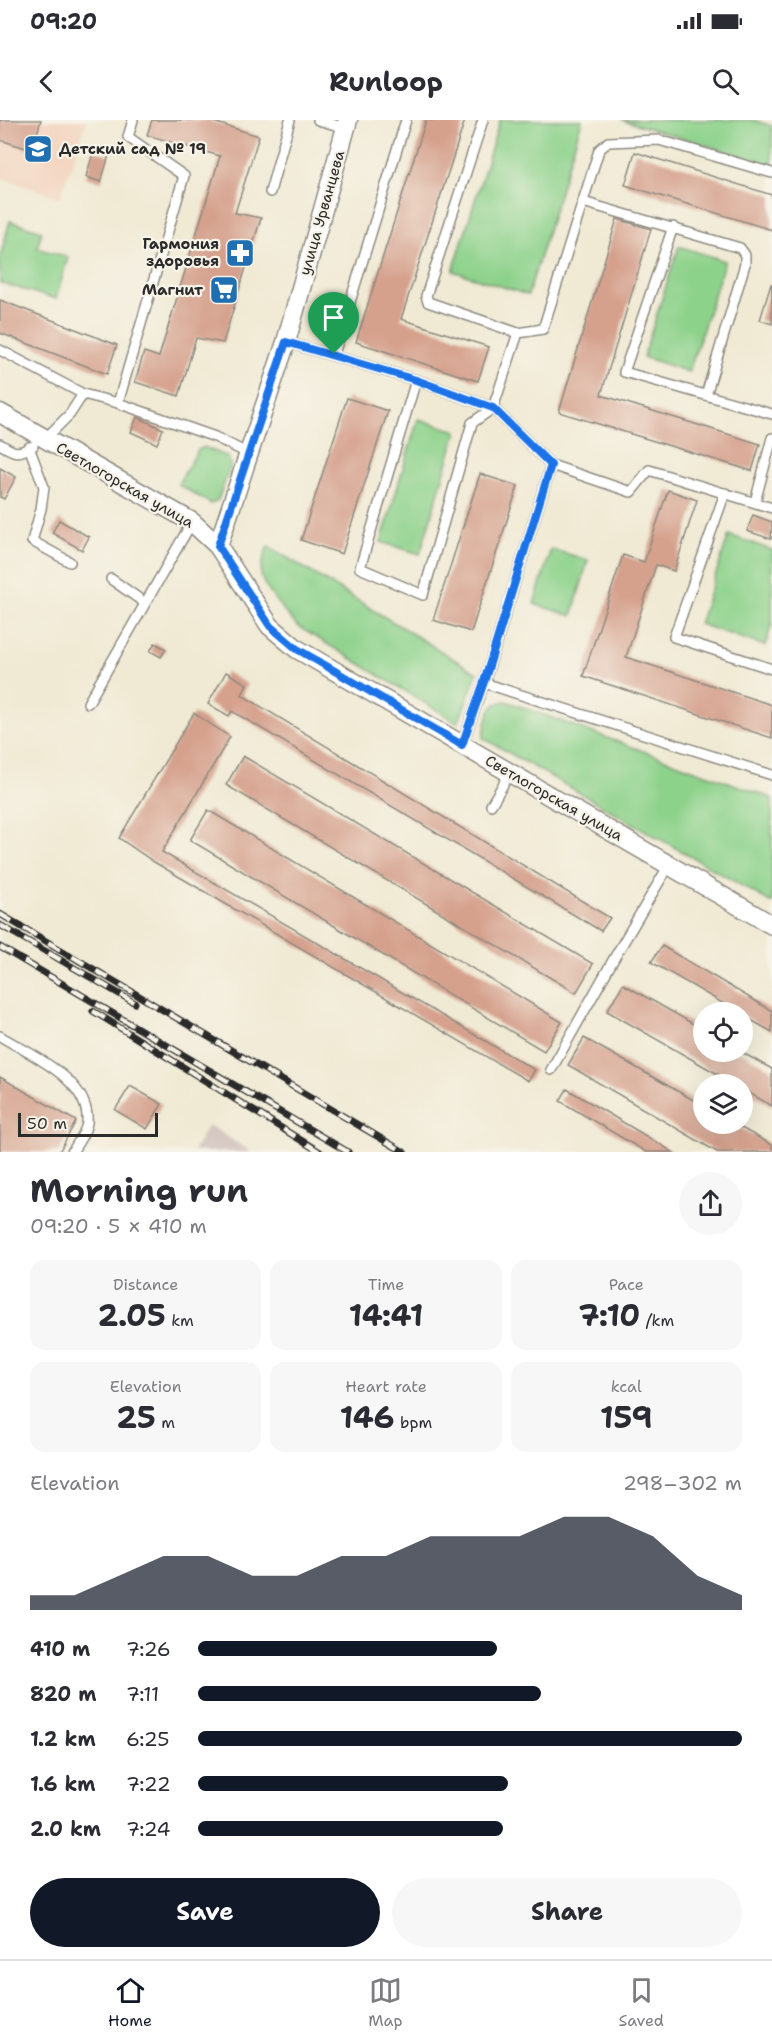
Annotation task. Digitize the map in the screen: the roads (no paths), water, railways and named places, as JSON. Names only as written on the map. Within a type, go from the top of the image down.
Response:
[{"type":"street","name":"улица Урванцева","points":[[218,546],[286,342],[347,124]]},
{"type":"street","name":"Светлогорская улица","points":[[0,413],[37,443],[192,522],[218,546],[270,626],[297,649],[772,926]]},
{"type":"lane","points":[[118,404],[184,176],[128,137],[133,120]]},
{"type":"lane","points":[[270,192],[290,120]]},
{"type":"lane","points":[[318,120],[347,124]]},
{"type":"lane","points":[[334,354],[406,120]]},
{"type":"lane","points":[[483,120],[426,296],[428,302],[518,333],[543,329],[599,150],[608,142],[659,140],[772,173]]},
{"type":"lane","points":[[584,202],[740,248],[745,255],[745,264],[706,395]]},
{"type":"lane","points":[[673,227],[624,372],[772,414]]},
{"type":"lane","points":[[416,380],[360,568],[423,595],[472,423],[493,408],[518,333]]},
{"type":"lane","points":[[286,342],[334,354],[416,380],[493,408],[551,465],[631,492],[649,470],[772,508]]},
{"type":"lane","points":[[0,350],[83,394],[215,437],[249,454]]},
{"type":"lane","points":[[0,444],[14,452],[24,452],[70,414],[83,394]]},
{"type":"lane","points":[[755,502],[772,438]]},
{"type":"lane","points":[[37,443],[44,487],[41,509],[32,541],[70,562]]},
{"type":"lane","points":[[462,745],[484,682],[551,465]]},
{"type":"lane","points":[[725,493],[674,637],[772,669]]},
{"type":"lane","points":[[88,703],[192,522]]},
{"type":"lane","points":[[111,579],[144,603]]},
{"type":"lane","points":[[484,682],[772,775]]},
{"type":"lane","points":[[491,805],[510,773]]},
{"type":"lane","points":[[551,1070],[669,865]]},
{"type":"lane","points":[[0,1036],[64,1076],[84,1099],[87,1125],[72,1152]]},
{"type":"railway","points":[[0,914],[404,1152]]},
{"type":"railway","points":[[0,925],[135,1003]]},
{"type":"railway","points":[[0,947],[348,1152]]},
{"type":"railway","points":[[93,1011],[320,1152]]},
{"type":"place","name":"Детский сад № 19","points":[[38,149]]},
{"type":"place","name":"Гармония здоровья","points":[[240,253]]},
{"type":"place","name":"Магнит","points":[[224,290]]}]
